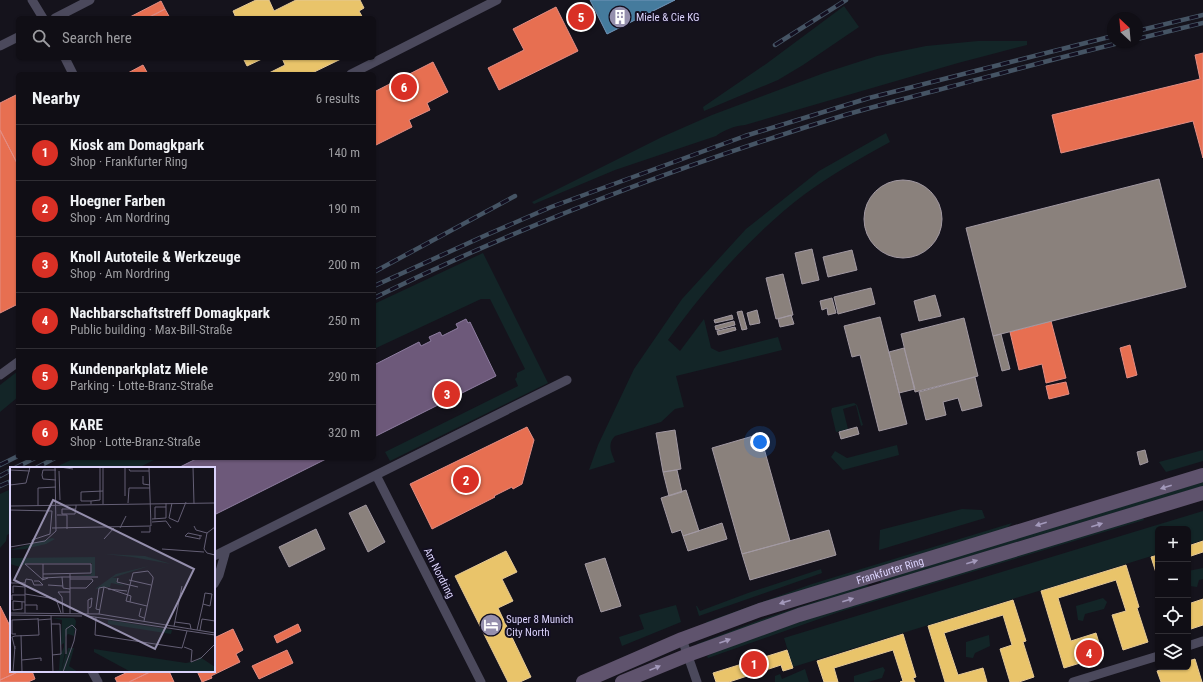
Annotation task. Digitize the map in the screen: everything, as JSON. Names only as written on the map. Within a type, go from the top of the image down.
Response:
[{"type":"main road","name":"Frankfurter Ring","points":[[583,682],[682,639],[760,610],[1203,475]]},
{"type":"main road","name":"Frankfurter Ring","points":[[622,682],[688,655],[799,615],[1203,493]]},
{"type":"street","points":[[32,0],[41,16]]},
{"type":"street","points":[[59,16],[90,0]]},
{"type":"street","points":[[355,72],[497,0]]},
{"type":"street","points":[[0,46],[16,38]]},
{"type":"street","points":[[66,60],[72,72]]},
{"type":"street","points":[[0,375],[16,363]]},
{"type":"street","points":[[215,556],[567,380]]},
{"type":"street","name":"Am Nordring","points":[[376,475],[481,682]]},
{"type":"street","points":[[215,582],[219,575],[226,550]]},
{"type":"street","points":[[682,639],[697,682]]},
{"type":"street","points":[[1191,645],[1203,641]]},
{"type":"street","points":[[1073,682],[1155,657]]},
{"type":"street","points":[[93,672],[98,682]]},
{"type":"shaded area","points":[[844,6],[859,27],[778,80],[704,111],[703,107],[766,64]]},
{"type":"shaded area","points":[[978,41],[1027,41],[1027,45],[958,63],[745,125],[733,127],[716,136],[615,170],[534,204],[532,202],[662,137],[712,115],[824,73],[877,56],[926,46]]},
{"type":"shaded area","points":[[886,133],[890,142],[847,166],[805,194],[748,244],[698,300],[668,340],[680,351],[704,319],[711,348],[719,352],[778,337],[782,350],[676,376],[684,407],[675,409],[661,422],[615,436],[610,445],[615,462],[589,470],[598,445],[634,369],[682,299],[746,229],[819,171]]},
{"type":"shaded area","points":[[483,253],[548,383],[390,461],[385,452],[518,386],[515,379],[517,377],[517,373],[525,369],[490,299],[481,299],[376,348],[376,303]]},
{"type":"shaded area","points":[[16,373],[16,399],[0,412],[0,385]]},
{"type":"shaded area","points":[[854,403],[857,405],[863,425],[861,426],[856,405],[843,409],[848,429],[836,432],[831,411],[832,408]]},
{"type":"shaded area","points":[[897,445],[899,455],[843,470],[831,457],[835,451],[847,458]]},
{"type":"shaded area","points":[[1203,450],[1203,461],[1166,472],[1159,462]]},
{"type":"shaded area","points":[[71,460],[154,460],[140,467],[56,467]]},
{"type":"shaded area","points":[[1203,482],[1203,486],[881,583],[880,579]]},
{"type":"shaded area","points":[[10,489],[10,534],[7,535],[6,541],[0,548],[0,494]]},
{"type":"shaded area","points":[[962,509],[982,510],[985,518],[879,550],[880,530]]},
{"type":"shaded area","points":[[1203,511],[1203,540],[1191,544],[1191,526],[1155,526],[1155,555],[793,667],[784,638]]},
{"type":"shaded area","points":[[1143,517],[1144,520],[839,612],[708,658],[707,656],[805,620]]},
{"type":"shaded area","points":[[1012,523],[1007,528],[813,587],[708,624],[706,622],[812,584]]},
{"type":"shaded area","points":[[1203,568],[1203,579],[1199,580],[1197,587],[1191,586],[1191,570]]},
{"type":"shaded area","points":[[821,569],[822,573],[699,616],[696,606],[700,611],[748,593]]},
{"type":"shaded area","points":[[867,583],[868,587],[697,646],[697,644],[760,620]]},
{"type":"shaded area","points":[[1103,598],[1107,602],[1104,609],[1085,614],[1083,621],[1078,620],[1076,606]]},
{"type":"shaded area","points":[[676,605],[681,622],[622,646],[619,637],[644,629],[639,615]]},
{"type":"shaded area","points":[[989,635],[990,646],[975,653],[973,658],[966,657],[966,642]]},
{"type":"shaded area","points":[[883,667],[885,670],[882,678],[868,682],[854,682],[854,676]]},
{"type":"shaded area","points":[[805,669],[809,682],[775,682],[775,676],[780,674],[782,679]]},
{"type":"building: Homes","points":[[256,0],[269,0],[274,11],[296,0],[360,0],[364,8],[359,11],[362,16],[235,16],[233,11]]},
{"type":"building: Homes","points":[[244,60],[260,60],[247,66]]},
{"type":"building: Homes","points":[[283,60],[339,60],[314,72],[271,72],[285,65]]},
{"type":"building: Homes","points":[[1203,541],[1203,552],[1191,556],[1191,545]]},
{"type":"building: Homes","points":[[506,551],[517,572],[502,579],[513,601],[498,608],[531,677],[520,682],[508,682],[455,576]]},
{"type":"building: Homes","points":[[1155,556],[1155,570],[1151,557]]},
{"type":"building: Homes","points":[[1126,565],[1139,607],[1137,608],[1148,642],[1123,650],[1112,615],[1126,611],[1116,580],[1058,598],[1071,641],[1096,633],[1103,656],[1064,668],[1041,591]]},
{"type":"building: Homes","points":[[1203,599],[1203,625],[1191,629],[1191,603]]},
{"type":"building: Homes","points":[[1013,600],[1026,641],[1023,642],[1034,677],[1019,682],[1010,682],[1000,649],[1012,645],[1003,615],[944,633],[958,675],[983,668],[987,682],[945,682],[928,626]]},
{"type":"building: Homes","points":[[903,634],[916,677],[913,678],[915,682],[900,682],[903,681],[893,650],[834,668],[838,682],[824,682],[817,661]]},
{"type":"building: Homes","points":[[787,650],[793,668],[783,671],[781,665],[729,682],[716,682],[713,673]]},
{"type":"building: Homes","points":[[1195,659],[1202,682],[1161,682],[1157,671],[1191,670],[1191,660]]},
{"type":"building: Shops","points":[[161,1],[165,9],[151,16],[132,16]]},
{"type":"building: Shops","points":[[556,7],[578,51],[499,90],[488,68],[524,50],[513,29]]},
{"type":"building: Shops","points":[[165,9],[169,16],[152,16]]},
{"type":"building: Shops","points":[[1203,53],[1203,158],[1193,121],[1061,153],[1052,115],[1200,79],[1195,55]]},
{"type":"building: Shops","points":[[433,62],[448,92],[427,103],[430,110],[409,120],[412,127],[376,145],[376,91]]},
{"type":"building: Shops","points":[[143,65],[147,72],[130,72]]},
{"type":"building: Shops","points":[[16,95],[16,161],[0,130],[0,103]]},
{"type":"building: Shops","points":[[0,130],[16,161],[16,305],[0,313]]},
{"type":"building: Shops","points":[[1051,321],[1066,378],[1046,383],[1042,364],[1019,370],[1010,332]]},
{"type":"building: Shops","points":[[1130,345],[1137,375],[1127,378],[1120,348]]},
{"type":"building: Shops","points":[[1066,382],[1069,394],[1049,399],[1046,386]]},
{"type":"building: Shops","points":[[527,427],[534,440],[522,484],[494,496],[495,497],[432,529],[410,484]]},
{"type":"building: Shops","points":[[0,606],[10,626],[10,672],[18,672],[0,680]]},
{"type":"building: Shops","points":[[298,624],[301,631],[277,643],[274,636]]},
{"type":"building: Shops","points":[[233,629],[243,650],[236,654],[240,662],[202,682],[197,672],[215,672],[215,638]]},
{"type":"building: Shops","points":[[287,650],[293,663],[259,679],[252,666]]},
{"type":"building: Shops","points":[[18,672],[32,672],[35,679],[28,682],[0,682],[0,680]]},
{"type":"building: Shops","points":[[128,672],[150,672],[129,682],[117,682],[115,678]]},
{"type":"building: Shops","points":[[150,672],[169,672],[174,682],[129,682]]},
{"type":"building: Offices","points":[[466,319],[468,323],[470,322],[496,376],[376,436],[376,364],[419,342],[421,346],[431,341],[429,337],[440,332],[442,336],[458,328],[456,324]]},
{"type":"building: Offices","points":[[194,460],[324,460],[215,514],[215,467],[180,467]]},
{"type":"building: Public","name":"Miele & Cie KG","points":[[590,0],[675,0],[607,34]]},
{"type":"building: Industry","points":[[1159,179],[1186,287],[993,336],[966,228]]},
{"type":"building: Industry","points":[[895,180],[911,180],[925,186],[936,197],[942,211],[942,227],[936,241],[925,252],[911,258],[895,258],[881,252],[870,241],[864,227],[864,211],[870,197],[881,186]]},
{"type":"building: Industry","points":[[812,249],[819,280],[802,284],[795,253]]},
{"type":"building: Industry","points":[[852,250],[857,270],[828,277],[823,257]]},
{"type":"building: Industry","points":[[783,274],[793,315],[776,319],[766,278]]},
{"type":"building: Industry","points":[[871,288],[875,304],[838,314],[834,297]]},
{"type":"building: Industry","points":[[935,295],[941,316],[919,321],[914,301]]},
{"type":"building: Industry","points":[[832,298],[836,313],[828,315],[827,308],[822,310],[820,301]]},
{"type":"building: Industry","points":[[757,310],[760,323],[750,325],[747,313]]},
{"type":"building: Industry","points":[[742,311],[747,329],[742,330],[737,312]]},
{"type":"building: Industry","points":[[732,315],[733,319],[715,323],[714,320]]},
{"type":"building: Industry","points":[[791,315],[794,324],[780,327],[778,319]]},
{"type":"building: Industry","points":[[880,317],[907,424],[879,431],[860,355],[852,357],[844,326]]},
{"type":"building: Industry","points":[[964,318],[978,376],[915,392],[901,334]]},
{"type":"building: Industry","points":[[734,321],[735,325],[716,330],[715,326]]},
{"type":"building: Industry","points":[[735,327],[736,330],[718,335],[717,331]]},
{"type":"building: Industry","points":[[1001,334],[1010,369],[1002,371],[993,336]]},
{"type":"building: Industry","points":[[904,348],[915,389],[899,393],[889,352]]},
{"type":"building: Industry","points":[[975,377],[982,406],[962,411],[958,398],[943,402],[946,415],[926,420],[919,392]]},
{"type":"building: Industry","points":[[857,427],[859,434],[841,439],[839,432]]},
{"type":"building: Industry","points":[[675,430],[681,469],[663,472],[656,433]]},
{"type":"building: Industry","points":[[760,434],[790,541],[742,554],[712,448]]},
{"type":"building: Industry","points":[[1145,450],[1148,462],[1140,465],[1137,452]]},
{"type":"building: Industry","points":[[677,470],[682,492],[669,496],[663,472]]},
{"type":"building: Industry","points":[[686,490],[699,531],[683,536],[681,530],[672,533],[661,498]]},
{"type":"building: Industry","points":[[366,505],[385,542],[368,552],[349,513]]},
{"type":"building: Industry","points":[[722,523],[727,539],[688,551],[683,536]]},
{"type":"building: Industry","points":[[316,529],[325,549],[289,567],[279,547]]},
{"type":"building: Industry","points":[[829,530],[836,555],[750,580],[742,554]]},
{"type":"building: Industry","points":[[605,558],[621,606],[601,612],[585,564]]},
{"type":"railway","points":[[775,45],[846,0]]},
{"type":"railway","points":[[1143,30],[1203,15]]},
{"type":"railway","points":[[1143,38],[1203,23]]},
{"type":"railway","points":[[376,285],[551,207],[745,136],[869,98],[1107,38]]},
{"type":"railway","points":[[376,297],[547,220],[725,154],[857,112],[1107,46]]},
{"type":"railway","points":[[376,271],[515,196]]},
{"type":"railway","points":[[0,465],[16,457]]},
{"type":"railway","points":[[17,467],[31,460]]},
{"type":"railway","points":[[38,467],[51,460]]},
{"type":"railway","points":[[0,476],[10,471]]},
{"type":"railway","points":[[0,486],[10,481]]},
{"type":"place","name":"Kundenparkplatz Miele","points":[[581,17]]},
{"type":"place","name":"Miele & Cie KG","points":[[620,17]]},
{"type":"place","name":"KARE","points":[[404,87]]},
{"type":"place","name":"Knoll Autoteile & Werkzeuge","points":[[447,394]]},
{"type":"place","name":"Hoegner Farben","points":[[466,480]]},
{"type":"place","name":"Super 8 Munich City North","points":[[491,625]]},
{"type":"place","name":"Nachbarschaftstreff Domagkpark","points":[[1089,653]]},
{"type":"place","name":"Kiosk am Domagkpark","points":[[754,664]]}]
